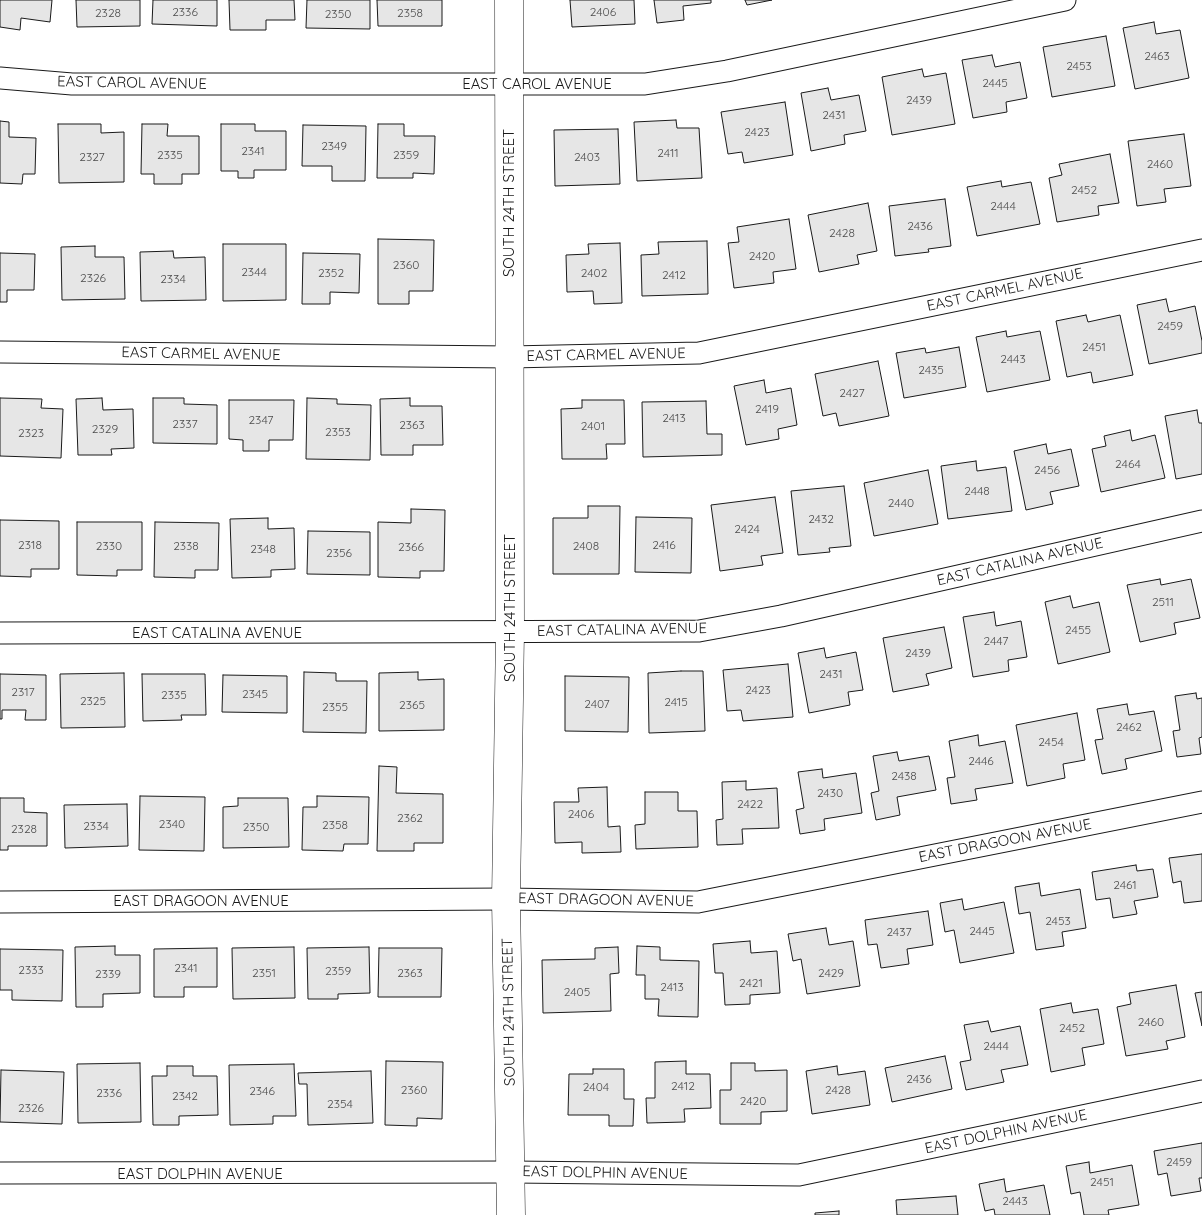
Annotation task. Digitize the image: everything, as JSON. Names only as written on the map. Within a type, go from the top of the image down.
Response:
[{"type":"street","name":"SOUTH 24TH STREET","points":[[510,0],[508,84],[510,632],[506,899],[512,1215]]},
{"type":"street","name":"EAST CAROL AVENUE","points":[[0,78],[72,84],[645,84],[728,71],[1065,0]]},
{"type":"street","name":"EAST CARMEL AVENUE","points":[[0,352],[510,357],[699,353],[1202,250]]},
{"type":"street","name":"EAST CATALINA AVENUE","points":[[0,633],[699,630],[781,616],[1202,521]]},
{"type":"street","name":"EAST DRAGOON AVENUE","points":[[0,902],[506,899],[698,902],[1202,802]]},
{"type":"street","name":"EAST DOLPHIN AVENUE","points":[[0,1173],[512,1172],[799,1175],[1202,1092]]},
{"type":"building","points":[[0,0],[52,0],[50,22],[21,18],[20,30],[0,27]]},
{"type":"building","points":[[76,0],[140,0],[140,26],[77,27]]},
{"type":"building","points":[[153,0],[217,0],[217,26],[152,24]]},
{"type":"building","points":[[229,0],[294,0],[295,20],[266,20],[266,30],[230,30]]},
{"type":"building","points":[[307,0],[370,0],[370,29],[306,28]]},
{"type":"building","points":[[377,0],[442,0],[442,26],[378,26]]},
{"type":"building","points":[[570,0],[634,0],[635,24],[572,27]]},
{"type":"building","points":[[654,0],[711,0],[711,3],[683,6],[684,20],[657,23]]},
{"type":"building","points":[[745,0],[772,0],[747,5]]},
{"type":"building","points":[[1154,22],[1156,34],[1180,30],[1189,78],[1135,89],[1123,28]]},
{"type":"building","points":[[1106,36],[1115,86],[1052,97],[1043,47]]},
{"type":"building","points":[[992,55],[995,67],[1020,62],[1027,98],[1006,102],[1007,112],[973,118],[962,60]]},
{"type":"building","points":[[922,69],[924,77],[946,73],[955,124],[892,135],[882,77]]},
{"type":"building","points":[[828,88],[831,100],[859,95],[866,131],[844,135],[845,144],[811,151],[801,93]]},
{"type":"building","points":[[785,102],[793,155],[744,163],[742,152],[728,154],[721,112]]},
{"type":"building","points":[[676,120],[677,128],[699,128],[702,178],[637,181],[634,122]]},
{"type":"building","points":[[0,121],[9,122],[9,137],[36,138],[35,174],[23,174],[22,184],[0,183]]},
{"type":"building","points":[[58,124],[101,124],[101,133],[124,132],[124,182],[59,183]]},
{"type":"building","points":[[142,124],[168,124],[167,136],[199,136],[199,174],[182,174],[182,184],[154,184],[154,174],[141,174]]},
{"type":"building","points":[[221,124],[255,124],[255,131],[286,131],[286,170],[254,170],[254,178],[238,178],[238,171],[221,171]]},
{"type":"building","points":[[378,124],[404,124],[404,136],[435,136],[434,174],[413,173],[413,178],[377,178]]},
{"type":"building","points":[[303,125],[366,126],[365,181],[332,181],[332,166],[302,166]]},
{"type":"building","points":[[618,129],[620,184],[555,186],[554,130]]},
{"type":"building","points":[[1184,134],[1191,186],[1164,189],[1166,202],[1137,206],[1128,141]]},
{"type":"building","points":[[1110,154],[1119,203],[1098,206],[1099,215],[1057,222],[1049,178],[1062,175],[1059,164]]},
{"type":"building","points":[[1001,181],[1002,187],[1031,182],[1040,224],[977,236],[967,187]]},
{"type":"building","points":[[945,199],[951,246],[928,249],[929,252],[895,256],[889,206]]},
{"type":"building","points":[[868,203],[877,251],[857,255],[859,264],[819,272],[808,215]]},
{"type":"building","points":[[789,219],[796,269],[773,272],[774,283],[734,288],[728,243],[739,242],[737,227]]},
{"type":"building","points":[[378,239],[434,240],[433,291],[409,291],[409,304],[378,304]]},
{"type":"building","points":[[707,241],[708,294],[642,296],[641,255],[659,254],[658,242]]},
{"type":"building","points":[[620,243],[622,303],[594,304],[593,291],[567,292],[566,255],[589,254],[588,244]]},
{"type":"building","points":[[223,244],[286,244],[286,300],[223,301]]},
{"type":"building","points":[[95,246],[95,257],[124,257],[125,299],[62,300],[61,247]]},
{"type":"building","points":[[173,251],[174,258],[205,257],[206,300],[141,301],[140,252]]},
{"type":"building","points":[[0,253],[35,254],[34,290],[7,290],[7,302],[0,302]]},
{"type":"building","points":[[303,253],[360,254],[359,293],[330,292],[330,304],[302,304]]},
{"type":"building","points":[[1166,299],[1169,312],[1195,306],[1202,341],[1202,353],[1149,364],[1137,305]]},
{"type":"building","points":[[1086,315],[1088,322],[1120,315],[1133,375],[1093,383],[1091,372],[1067,377],[1056,321]]},
{"type":"building","points":[[1006,331],[1007,337],[1040,331],[1050,380],[987,392],[976,337]]},
{"type":"building","points":[[959,347],[966,387],[904,398],[896,353],[925,348],[926,353]]},
{"type":"building","points":[[878,361],[889,416],[839,426],[836,413],[823,416],[815,374]]},
{"type":"building","points":[[764,380],[766,393],[791,388],[797,425],[778,429],[779,439],[746,445],[734,386]]},
{"type":"building","points":[[0,398],[42,399],[41,408],[63,409],[61,458],[0,456]]},
{"type":"building","points":[[102,398],[103,410],[133,409],[134,448],[111,449],[112,455],[78,455],[76,399]]},
{"type":"building","points":[[153,398],[184,398],[184,404],[217,405],[217,444],[153,443]]},
{"type":"building","points":[[307,398],[337,399],[337,404],[371,405],[370,460],[306,459]]},
{"type":"building","points":[[410,398],[410,406],[442,406],[443,445],[413,445],[413,455],[381,455],[380,399]]},
{"type":"building","points":[[229,400],[294,400],[293,440],[269,440],[269,451],[243,451],[243,440],[229,439]]},
{"type":"building","points":[[582,400],[624,400],[625,444],[606,444],[607,459],[562,459],[561,409],[582,408]]},
{"type":"building","points":[[706,401],[707,434],[722,434],[722,455],[643,457],[642,402]]},
{"type":"building","points":[[1197,410],[1199,423],[1202,423],[1202,474],[1176,479],[1165,416]]},
{"type":"building","points":[[1130,430],[1132,441],[1155,435],[1165,478],[1101,492],[1092,449],[1106,446],[1104,436]]},
{"type":"building","points":[[1046,444],[1048,454],[1071,449],[1079,486],[1050,492],[1053,504],[1026,510],[1014,451]]},
{"type":"building","points":[[976,461],[977,471],[1006,467],[1012,511],[948,519],[941,466]]},
{"type":"building","points":[[928,470],[938,524],[874,536],[864,483]]},
{"type":"building","points":[[844,486],[851,546],[829,548],[830,552],[798,555],[791,491]]},
{"type":"building","points":[[775,497],[783,553],[761,556],[763,565],[720,571],[711,505]]},
{"type":"building","points":[[588,506],[620,506],[619,574],[553,574],[553,518],[588,518]]},
{"type":"building","points":[[411,509],[445,510],[444,571],[420,571],[420,578],[378,577],[378,522],[411,523]]},
{"type":"building","points":[[636,517],[692,518],[691,573],[635,572]]},
{"type":"building","points":[[268,518],[268,529],[294,528],[295,569],[271,570],[271,577],[232,578],[230,519]]},
{"type":"building","points":[[0,520],[59,521],[59,569],[31,569],[31,577],[0,576]]},
{"type":"building","points":[[77,522],[142,522],[142,570],[117,570],[117,576],[77,575]]},
{"type":"building","points":[[155,522],[219,523],[218,570],[195,570],[195,578],[154,577]]},
{"type":"building","points":[[308,531],[370,532],[370,575],[307,574]]},
{"type":"building","points":[[1160,579],[1161,585],[1191,579],[1200,618],[1174,623],[1176,634],[1140,642],[1127,585]]},
{"type":"building","points":[[1070,596],[1073,608],[1099,602],[1110,652],[1058,664],[1045,602]]},
{"type":"building","points":[[994,612],[996,626],[1021,621],[1027,657],[1008,660],[1009,671],[973,677],[963,617]]},
{"type":"building","points":[[944,627],[952,668],[926,674],[929,685],[893,692],[883,638]]},
{"type":"building","points":[[824,648],[826,658],[856,652],[863,690],[848,692],[850,705],[809,713],[798,653]]},
{"type":"building","points":[[788,664],[793,717],[743,721],[741,710],[727,711],[723,670]]},
{"type":"building","points":[[703,671],[705,731],[649,733],[648,673]]},
{"type":"building","points":[[304,672],[336,673],[336,681],[367,681],[366,733],[303,732]]},
{"type":"building","points":[[418,672],[418,680],[444,679],[444,730],[379,731],[379,673]]},
{"type":"building","points":[[124,673],[125,727],[61,728],[60,674]]},
{"type":"building","points":[[0,674],[46,675],[46,720],[25,720],[26,710],[2,710],[2,719],[0,719]]},
{"type":"building","points":[[142,674],[205,674],[206,715],[181,715],[182,720],[143,721]]},
{"type":"building","points":[[223,675],[287,676],[287,713],[222,712]]},
{"type":"building","points":[[565,676],[629,677],[628,732],[565,731]]},
{"type":"building","points":[[1196,693],[1197,699],[1202,698],[1202,737],[1199,738],[1201,754],[1177,757],[1173,731],[1180,730],[1175,696]]},
{"type":"building","points":[[1127,704],[1129,715],[1154,711],[1162,751],[1125,759],[1127,769],[1102,774],[1095,740],[1103,739],[1097,709]]},
{"type":"building","points":[[1077,713],[1085,760],[1063,764],[1065,778],[1027,786],[1016,725]]},
{"type":"building","points":[[978,735],[979,746],[1005,741],[1013,783],[975,789],[977,800],[951,804],[947,778],[955,777],[949,741]]},
{"type":"building","points":[[897,752],[899,761],[929,756],[936,790],[897,797],[900,815],[876,820],[871,793],[879,791],[873,756]]},
{"type":"building","points":[[379,766],[397,767],[396,793],[443,794],[443,843],[414,843],[414,851],[377,851]]},
{"type":"building","points":[[822,769],[823,778],[856,773],[862,813],[824,819],[825,830],[800,834],[796,810],[804,808],[798,772]]},
{"type":"building","points":[[746,781],[746,790],[777,788],[779,828],[742,829],[743,844],[717,845],[716,820],[723,819],[722,782]]},
{"type":"building","points":[[607,787],[608,827],[620,826],[621,852],[582,853],[582,842],[555,843],[554,802],[579,802],[578,788]]},
{"type":"building","points":[[645,792],[678,792],[678,811],[697,811],[698,847],[636,849],[635,825],[645,824]]},
{"type":"building","points":[[140,796],[205,797],[204,851],[139,850]]},
{"type":"building","points":[[317,796],[369,797],[368,844],[344,844],[343,851],[302,850],[303,807],[317,807]]},
{"type":"building","points":[[0,798],[24,798],[24,812],[47,813],[47,846],[8,846],[8,850],[0,850]]},
{"type":"building","points":[[238,798],[288,798],[289,847],[223,848],[223,807],[238,806]]},
{"type":"building","points":[[127,804],[128,846],[65,848],[64,805]]},
{"type":"building","points":[[1202,854],[1202,901],[1184,903],[1181,881],[1173,883],[1169,858]]},
{"type":"building","points":[[1136,865],[1137,871],[1153,869],[1158,897],[1134,901],[1137,914],[1113,918],[1110,898],[1096,900],[1092,872]]},
{"type":"building","points":[[1039,883],[1041,896],[1080,889],[1086,928],[1062,932],[1064,946],[1036,950],[1030,912],[1019,914],[1015,887]]},
{"type":"building","points":[[962,899],[964,910],[1004,902],[1014,953],[960,963],[954,930],[945,932],[940,903]]},
{"type":"building","points":[[928,911],[933,945],[907,949],[909,964],[881,968],[877,944],[868,945],[865,920]]},
{"type":"building","points":[[826,928],[829,945],[853,941],[860,986],[807,994],[801,959],[793,961],[788,934]]},
{"type":"building","points":[[750,941],[751,953],[777,951],[780,993],[750,995],[750,1004],[725,1005],[723,973],[715,973],[713,944]]},
{"type":"building","points":[[115,946],[115,955],[140,955],[140,993],[103,994],[103,1007],[76,1007],[75,947]]},
{"type":"building","points":[[637,946],[660,947],[660,960],[699,961],[698,1017],[658,1016],[659,999],[645,999],[645,975],[636,975]]},
{"type":"building","points":[[294,947],[295,998],[233,999],[232,948]]},
{"type":"building","points":[[369,947],[370,993],[338,994],[338,999],[308,999],[307,948]]},
{"type":"building","points":[[618,947],[619,973],[610,974],[611,1011],[543,1013],[542,960],[595,959],[595,948]]},
{"type":"building","points":[[217,948],[217,987],[184,987],[184,997],[154,997],[154,949]]},
{"type":"building","points":[[379,948],[442,948],[441,997],[378,997]]},
{"type":"building","points":[[0,949],[63,950],[62,1001],[12,1000],[12,990],[0,990]]},
{"type":"building","points":[[1176,985],[1185,1037],[1166,1041],[1168,1049],[1126,1056],[1117,1007],[1131,1004],[1129,993]]},
{"type":"building","points":[[1202,992],[1202,1026],[1195,993]]},
{"type":"building","points":[[1071,1003],[1073,1013],[1098,1009],[1104,1044],[1082,1048],[1085,1065],[1051,1072],[1040,1009]]},
{"type":"building","points":[[988,1021],[991,1032],[1020,1026],[1028,1065],[1001,1070],[1004,1082],[966,1090],[960,1062],[971,1060],[964,1025]]},
{"type":"building","points":[[945,1056],[952,1089],[892,1102],[885,1068]]},
{"type":"building","points":[[386,1061],[443,1062],[442,1119],[417,1118],[417,1126],[385,1125]]},
{"type":"building","points":[[686,1061],[686,1074],[710,1074],[711,1108],[684,1109],[685,1122],[647,1123],[646,1098],[655,1098],[655,1062]]},
{"type":"building","points":[[140,1063],[141,1122],[78,1123],[77,1064]]},
{"type":"building","points":[[731,1063],[755,1063],[755,1071],[787,1070],[787,1111],[761,1112],[761,1124],[720,1124],[720,1090],[731,1090]]},
{"type":"building","points":[[294,1064],[296,1116],[273,1116],[273,1124],[230,1125],[229,1065]]},
{"type":"building","points":[[167,1066],[193,1066],[193,1076],[217,1076],[218,1115],[179,1116],[179,1125],[153,1125],[152,1076],[167,1076]]},
{"type":"building","points":[[837,1066],[838,1075],[865,1071],[870,1105],[812,1114],[806,1071]]},
{"type":"building","points":[[593,1069],[624,1069],[624,1099],[634,1099],[633,1126],[609,1126],[609,1115],[568,1115],[569,1074],[593,1074]]},
{"type":"building","points":[[1,1070],[64,1072],[62,1124],[0,1122]]},
{"type":"building","points":[[371,1071],[373,1123],[308,1125],[307,1084],[299,1084],[298,1073]]},
{"type":"building","points":[[1202,1143],[1202,1178],[1199,1178],[1201,1191],[1171,1196],[1167,1173],[1158,1175],[1154,1151]]},
{"type":"building","points":[[1089,1162],[1090,1173],[1132,1165],[1139,1205],[1108,1210],[1109,1215],[1084,1215],[1080,1192],[1071,1194],[1066,1166]]},
{"type":"building","points":[[1004,1179],[1006,1192],[1044,1185],[1050,1215],[995,1215],[994,1209],[985,1211],[979,1184]]},
{"type":"building","points":[[956,1196],[958,1215],[897,1215],[896,1200]]},
{"type":"building","points":[[839,1211],[839,1215],[815,1215],[815,1213]]}]
